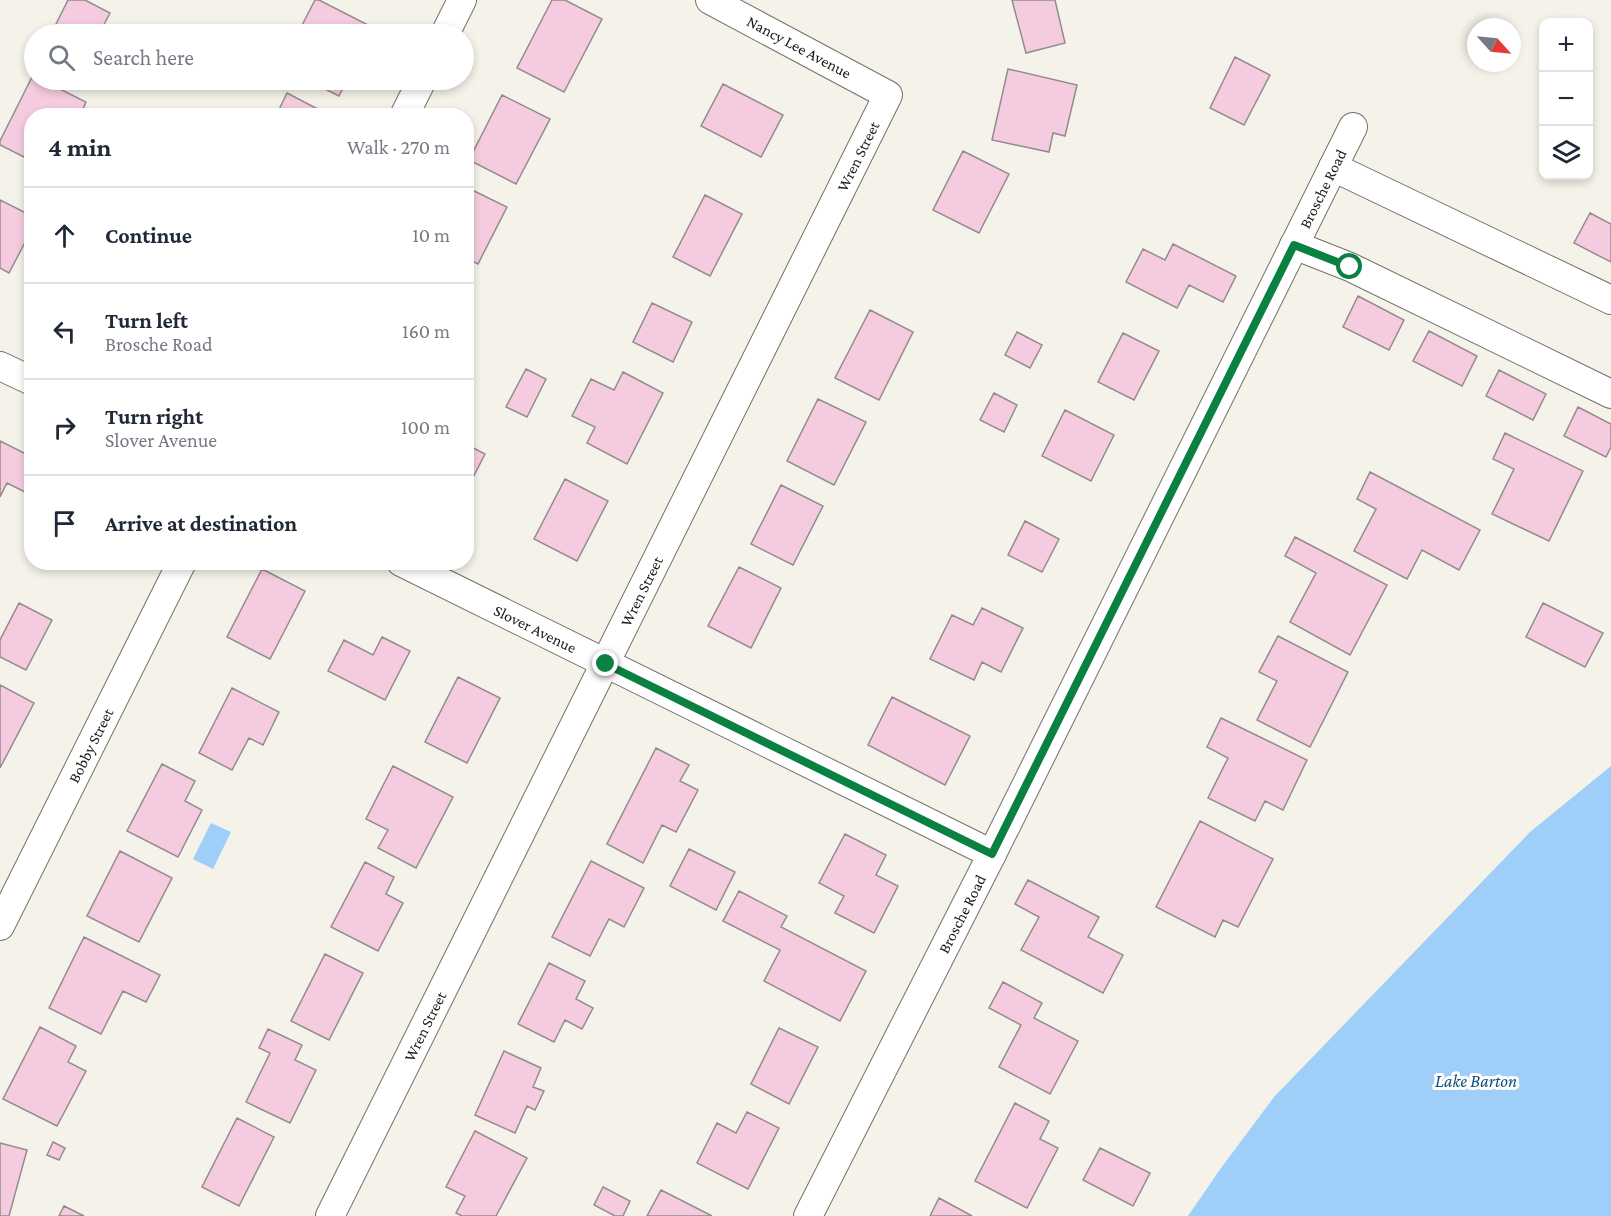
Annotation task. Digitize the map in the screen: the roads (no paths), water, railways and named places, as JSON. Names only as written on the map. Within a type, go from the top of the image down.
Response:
[{"type":"street","points":[[450,24],[462,0]]},
{"type":"street","name":"Nancy Lee Avenue","points":[[710,0],[888,95]]},
{"type":"street","points":[[409,108],[417,90]]},
{"type":"street","name":"Wren Street","points":[[330,1216],[888,95]]},
{"type":"street","name":"Brosche Road","points":[[808,1216],[992,854],[1353,127]]},
{"type":"street","points":[[1333,167],[1611,300]]},
{"type":"street","points":[[1294,245],[1350,267],[1611,394]]},
{"type":"street","points":[[0,366],[24,377]]},
{"type":"street","name":"Bobby Street","points":[[0,926],[178,570]]},
{"type":"street","name":"Slover Avenue","points":[[417,570],[992,854]]},
{"type":"water","name":"Lake Barton","points":[[1611,766],[1611,1216],[1188,1216],[1274,1097],[1530,832]]},
{"type":"water","points":[[211,823],[231,832],[213,869],[193,859]]}]
